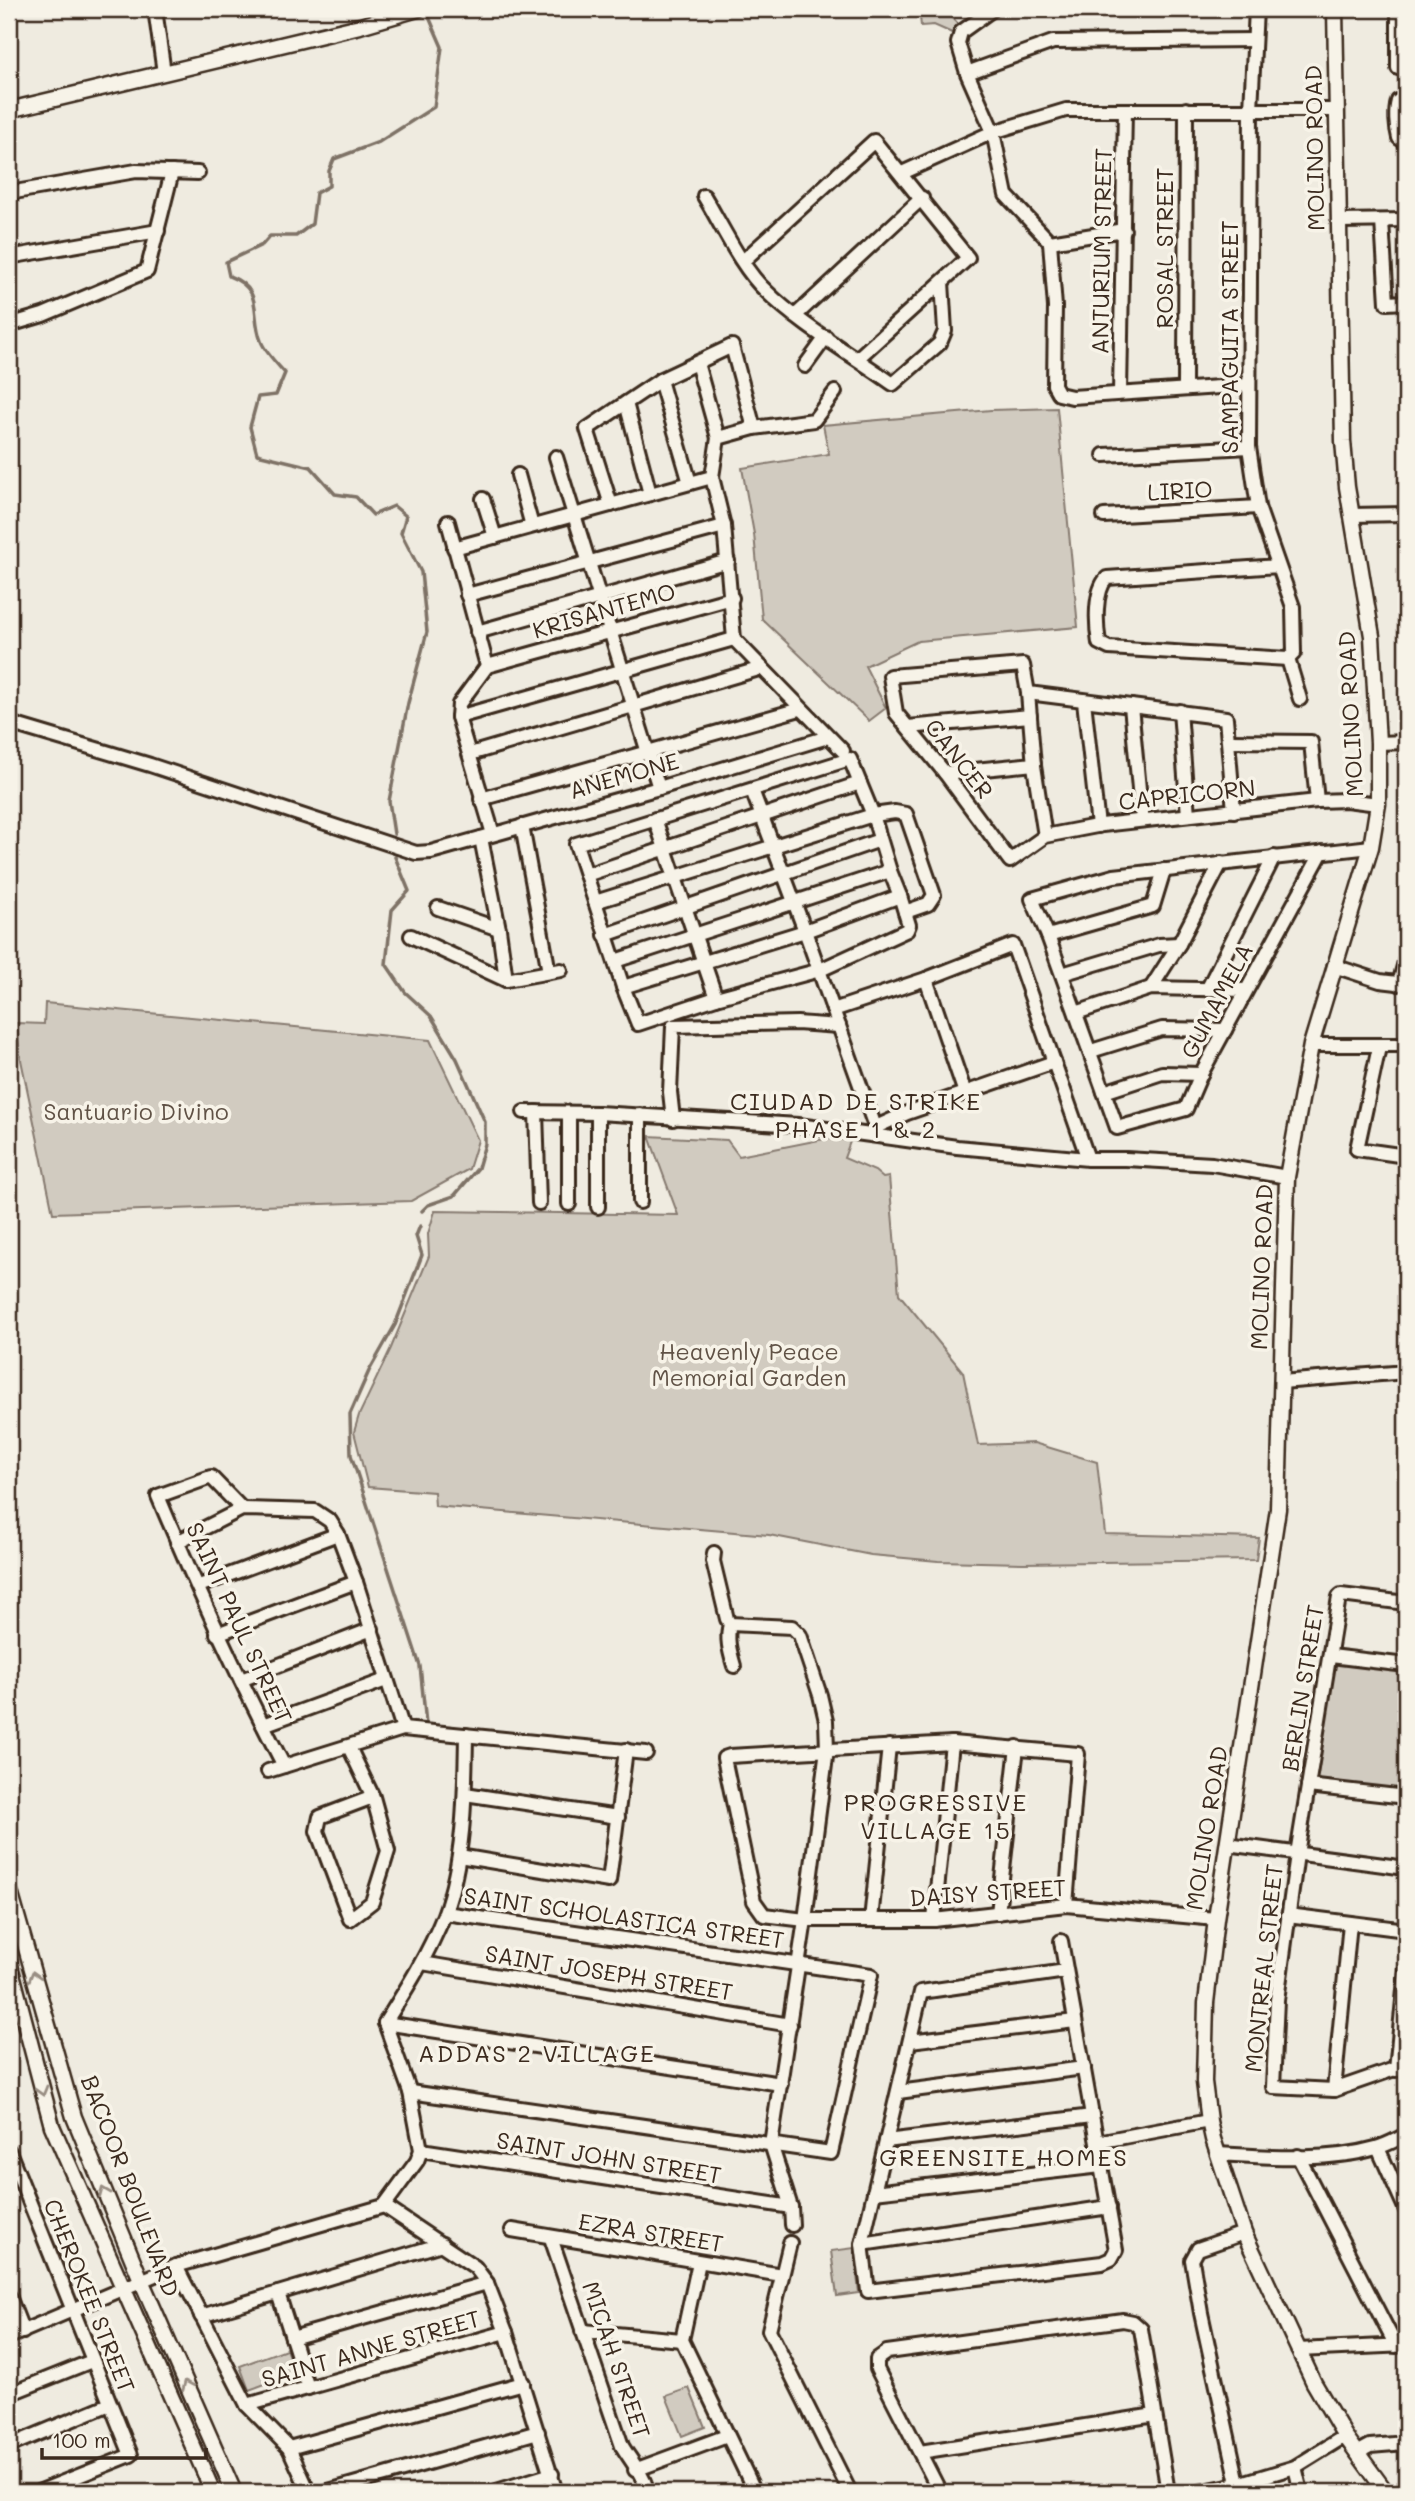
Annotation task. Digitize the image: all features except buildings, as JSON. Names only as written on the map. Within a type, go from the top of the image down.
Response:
[{"type":"main road","points":[[9,110],[360,26],[418,9]]},
{"type":"main road","name":"MOLINO ROAD","points":[[1335,9],[1343,441],[1372,636],[1378,743],[1378,804],[1371,847],[1311,1045],[1287,1177],[1278,1509],[1216,1919],[1206,2003],[1204,2082],[1209,2121],[1244,2233],[1314,2383],[1345,2436],[1387,2492]]},
{"type":"main road","name":"BACOOR BOULEVARD","points":[[9,1888],[74,2117],[141,2280],[234,2492]]},
{"type":"main road","name":"BACOOR BOULEVARD","points":[[9,1962],[11,1979],[52,2126],[213,2492]]},
{"type":"street","points":[[155,9],[163,73]]},
{"type":"street","name":"SAMPAGUITA STREET","points":[[1256,9],[1251,109],[1250,447],[1258,507],[1293,607],[1294,653],[1287,659]]},
{"type":"street","points":[[989,10],[961,32],[958,43],[967,73],[993,132],[1006,195],[1050,242],[1055,307],[1054,385],[1059,394],[1072,397],[1185,387],[1249,385]]},
{"type":"street","points":[[1401,14],[1402,69]]},
{"type":"street","points":[[967,73],[1053,42],[1254,40]]},
{"type":"street","points":[[1406,98],[1398,101],[1397,106],[1397,132],[1399,138],[1406,142]]},
{"type":"street","name":"ROSAL STREET","points":[[1185,387],[1186,109]]},
{"type":"street","points":[[902,173],[993,132],[1066,110],[1337,110]]},
{"type":"street","name":"ANTURIUM STREET","points":[[1120,393],[1125,110]]},
{"type":"street","points":[[743,261],[874,141],[968,258],[858,358]]},
{"type":"street","points":[[9,193],[136,171],[198,173]]},
{"type":"street","points":[[9,325],[43,315],[147,271],[172,172]]},
{"type":"street","points":[[704,196],[764,290],[795,316],[893,384],[940,344],[945,331],[942,282]]},
{"type":"street","points":[[795,316],[922,198]]},
{"type":"street","points":[[1340,221],[1406,220]]},
{"type":"street","points":[[1382,221],[1387,303],[1406,302]]},
{"type":"street","points":[[9,257],[158,230]]},
{"type":"street","points":[[1050,242],[1124,230]]},
{"type":"street","points":[[805,366],[826,337]]},
{"type":"street","points":[[611,505],[587,429],[660,380],[729,345],[732,346],[754,428]]},
{"type":"street","points":[[697,363],[718,438],[712,477],[724,526],[734,639],[843,751]]},
{"type":"street","points":[[660,380],[690,483]]},
{"type":"street","points":[[718,438],[754,428],[814,420],[835,392]]},
{"type":"street","points":[[626,403],[650,494]]},
{"type":"street","name":"LIRIO","points":[[1104,455],[1250,447]]},
{"type":"street","points":[[556,457],[659,788]]},
{"type":"street","points":[[518,475],[532,526]]},
{"type":"street","points":[[454,548],[712,477]]},
{"type":"street","points":[[484,499],[495,537]]},
{"type":"street","name":"LIRIO","points":[[1104,516],[1258,507]]},
{"type":"street","points":[[1352,515],[1406,514]]},
{"type":"street","points":[[448,522],[487,666],[459,704],[458,717],[481,799],[506,980]]},
{"type":"street","points":[[467,595],[724,526]]},
{"type":"street","points":[[477,632],[728,561]]},
{"type":"street","points":[[1278,566],[1107,578],[1101,584],[1098,642],[1109,648],[1287,659],[1300,699]]},
{"type":"street","name":"KRISANTEMO","points":[[487,666],[732,598]]},
{"type":"street","points":[[458,717],[734,639]]},
{"type":"street","name":"CANCER","points":[[1010,861],[945,773],[896,713],[890,676],[1023,665],[1028,693]]},
{"type":"street","points":[[470,754],[762,668]]},
{"type":"street","points":[[1045,835],[1034,764],[1028,693],[1226,718],[1234,811]]},
{"type":"street","points":[[1084,701],[1098,826]]},
{"type":"street","points":[[1131,706],[1142,820]]},
{"type":"street","points":[[481,799],[800,709]]},
{"type":"street","points":[[1180,711],[1188,815]]},
{"type":"street","points":[[908,727],[1030,716]]},
{"type":"street","name":"ANEMONE","points":[[9,723],[150,765],[416,853],[430,852],[659,788],[828,737]]},
{"type":"street","points":[[1228,741],[1311,742],[1317,801]]},
{"type":"street","points":[[1378,743],[1406,742]]},
{"type":"street","points":[[849,759],[873,815],[909,925],[907,930],[820,970],[716,998],[638,1024],[605,935],[576,844],[751,790],[849,759]]},
{"type":"street","points":[[945,773],[1034,764]]},
{"type":"street","points":[[586,875],[860,783]]},
{"type":"street","points":[[751,790],[820,970],[877,1131]]},
{"type":"street","name":"CAPRICORN","points":[[1010,861],[1045,835],[1098,826],[1317,801],[1346,800],[1378,804]]},
{"type":"street","points":[[595,902],[873,815],[895,812],[906,814],[934,895],[928,904],[905,912]]},
{"type":"street","points":[[655,819],[716,998]]},
{"type":"street","points":[[411,936],[506,980],[555,971],[522,826]]},
{"type":"street","points":[[605,935],[880,840]]},
{"type":"street","points":[[1201,1074],[1163,1073],[1104,1092],[1091,1051],[1032,899],[1114,876],[1371,847]]},
{"type":"street","name":"GUMAMELA","points":[[1104,1092],[1117,1128],[1186,1109],[1201,1074],[1322,852]]},
{"type":"street","points":[[1208,988],[1274,858]]},
{"type":"street","points":[[1151,988],[1179,944],[1222,863]]},
{"type":"street","points":[[1048,936],[1153,906],[1164,870]]},
{"type":"street","points":[[615,961],[890,871]]},
{"type":"street","points":[[623,987],[805,930],[900,896]]},
{"type":"street","points":[[438,908],[499,929]]},
{"type":"street","points":[[1062,974],[1159,945],[1179,944]]},
{"type":"street","points":[[833,1010],[926,979],[1013,945],[1087,1159]]},
{"type":"street","points":[[1334,966],[1380,981],[1403,984],[1406,958]]},
{"type":"street","points":[[926,979],[965,1093]]},
{"type":"street","points":[[1076,1013],[1151,988],[1246,990]]},
{"type":"street","points":[[673,1119],[670,1092],[673,1026],[797,1023],[839,1026]]},
{"type":"street","points":[[1091,1051],[1163,1029],[1225,1030]]},
{"type":"street","points":[[1311,1045],[1406,1045]]},
{"type":"street","points":[[1379,1047],[1357,1149],[1406,1156]]},
{"type":"street","points":[[877,1131],[907,1113],[1054,1062]]},
{"type":"street","points":[[539,1203],[530,1112],[640,1115],[877,1131],[957,1147],[1087,1159],[1212,1164],[1287,1177]]},
{"type":"street","points":[[569,1113],[569,1204]]},
{"type":"street","points":[[598,1113],[598,1207]]},
{"type":"street","points":[[640,1115],[640,1202]]},
{"type":"street","points":[[1282,1382],[1406,1372]]},
{"type":"street","name":"SAINT PAUL STREET","points":[[242,1509],[211,1477],[158,1496],[218,1634],[284,1766]]},
{"type":"street","points":[[177,1542],[242,1509],[315,1511],[330,1521],[338,1534],[356,1582],[403,1729]]},
{"type":"street","points":[[199,1586],[338,1534]]},
{"type":"street","points":[[714,1553],[716,1573],[730,1624],[729,1648],[734,1666]]},
{"type":"street","points":[[218,1634],[356,1582]]},
{"type":"street","name":"BERLIN STREET","points":[[1297,1854],[1339,1595],[1406,1603]]},
{"type":"street","points":[[730,1624],[792,1627],[800,1635],[826,1721],[827,1749],[805,1920],[771,2144],[792,2207],[792,2225]]},
{"type":"street","points":[[241,1680],[372,1629]]},
{"type":"street","points":[[1331,1656],[1406,1665]]},
{"type":"street","points":[[262,1725],[386,1680]]},
{"type":"street","points":[[268,1771],[403,1729],[646,1753]]},
{"type":"street","points":[[385,2023],[422,1963],[445,1913],[458,1856],[465,1794],[466,1735]]},
{"type":"street","points":[[827,1749],[952,1743],[1078,1754],[1066,1905]]},
{"type":"street","points":[[934,1920],[952,1743]]},
{"type":"street","points":[[871,1920],[889,1746]]},
{"type":"street","points":[[349,1747],[373,1797],[388,1851],[372,1902],[350,1919],[317,1831],[320,1817],[373,1797]]},
{"type":"street","points":[[998,1913],[1017,1747]]},
{"type":"street","name":"DAISY STREET","points":[[827,1749],[724,1758],[754,1900],[764,1915],[805,1920],[934,1920],[1066,1905],[1216,1919]]},
{"type":"street","points":[[458,1856],[609,1881],[626,1750]]},
{"type":"street","points":[[1308,1786],[1406,1797]]},
{"type":"street","points":[[465,1794],[618,1817]]},
{"type":"street","points":[[1227,1844],[1406,1868]]},
{"type":"street","name":"MONTREAL STREET","points":[[1297,1854],[1277,2000],[1273,2087],[1334,2090]]},
{"type":"street","name":"SAINT SCHOLASTICA STREET","points":[[445,1913],[872,1975],[831,2153],[771,2144]]},
{"type":"street","points":[[1288,1915],[1406,1930]]},
{"type":"street","points":[[1350,1923],[1334,2090],[1401,2068],[1406,1970]]},
{"type":"street","points":[[1061,1941],[1116,2250],[1111,2259],[1102,2263],[868,2291],[862,2244],[922,1992],[1066,1971]]},
{"type":"street","name":"SAINT JOSEPH STREET","points":[[422,1963],[790,2025]]},
{"type":"street","points":[[910,2040],[1075,2021]]},
{"type":"street","points":[[385,2023],[782,2084]]},
{"type":"street","points":[[9,2337],[176,2266],[384,2206],[417,2161],[421,2150],[410,2092],[385,2023]]},
{"type":"street","points":[[898,2092],[1084,2068]]},
{"type":"street","points":[[410,2092],[771,2144]]},
{"type":"street","points":[[886,2141],[1092,2116]]},
{"type":"street","points":[[1097,2142],[1209,2121]]},
{"type":"street","points":[[1218,2154],[1347,2154],[1378,2148],[1406,2135]]},
{"type":"street","points":[[1378,2148],[1406,2210]]},
{"type":"street","name":"SAINT JOHN STREET","points":[[421,2150],[792,2207]]},
{"type":"street","name":"CHEROKEE STREET","points":[[9,2151],[131,2455],[38,2492]]},
{"type":"street","points":[[1298,2156],[1401,2346],[1298,2350]]},
{"type":"street","points":[[874,2192],[1101,2166]]},
{"type":"street","points":[[384,2206],[475,2267],[487,2283],[506,2332],[556,2492]]},
{"type":"street","points":[[862,2244],[1109,2207]]},
{"type":"street","name":"EZRA STREET","points":[[512,2230],[782,2275]]},
{"type":"street","points":[[1239,2488],[1201,2314],[1192,2259],[1198,2249],[1244,2233]]},
{"type":"street","name":"MICAH STREET","points":[[551,2238],[622,2446],[635,2470],[647,2484],[647,2492]]},
{"type":"street","points":[[201,2316],[442,2244]]},
{"type":"street","points":[[790,2244],[769,2330],[850,2492]]},
{"type":"street","points":[[699,2262],[682,2340],[755,2492]]},
{"type":"street","points":[[176,2266],[247,2405],[289,2448],[309,2492]]},
{"type":"street","points":[[292,2338],[487,2283]]},
{"type":"street","points":[[278,2293],[308,2388]]},
{"type":"street","points":[[9,2296],[23,2332]]},
{"type":"street","points":[[940,2492],[877,2369],[877,2359],[887,2352],[1123,2320],[1133,2322],[1141,2329],[1168,2492]]},
{"type":"street","points":[[582,2331],[682,2340]]},
{"type":"street","name":"SAINT ANNE STREET","points":[[247,2405],[506,2332]]},
{"type":"street","points":[[9,2394],[92,2361]]},
{"type":"street","points":[[289,2448],[523,2384]]},
{"type":"street","points":[[9,2446],[110,2404]]},
{"type":"street","points":[[919,2452],[1155,2415]]},
{"type":"street","points":[[325,2492],[538,2432]]},
{"type":"street","points":[[635,2470],[727,2436]]},
{"type":"street","points":[[1199,2492],[1239,2488],[1295,2467],[1345,2436]]},
{"type":"street","points":[[1357,2453],[1370,2446],[1406,2443]]},
{"type":"street","points":[[1295,2467],[1301,2492]]},
{"type":"street","points":[[493,2492],[552,2474]]},
{"type":"green space","points":[[945,9],[961,27],[952,33],[934,25],[921,26],[920,17]]},
{"type":"green space","points":[[1057,408],[1078,627],[918,641],[865,666],[886,708],[869,721],[762,619],[754,534],[742,468],[829,454],[823,425],[991,410]]},
{"type":"green space","name":"Santuario Divino","points":[[45,1003],[430,1040],[478,1140],[469,1169],[411,1201],[53,1213],[20,1055],[17,1023],[44,1024]]},
{"type":"green space","name":"Heavenly Peace Memorial Garden","points":[[844,1135],[851,1139],[844,1158],[875,1171],[883,1178],[889,1177],[899,1294],[963,1372],[978,1445],[1034,1443],[1097,1462],[1105,1534],[1259,1538],[1256,1560],[1023,1563],[938,1561],[871,1555],[769,1535],[435,1506],[434,1492],[368,1487],[354,1432],[429,1256],[428,1234],[435,1211],[678,1215],[649,1136],[727,1140],[739,1156]]},
{"type":"green space","points":[[1334,1660],[1406,1669],[1406,1795],[1316,1782]]},
{"type":"green space","points":[[854,2248],[859,2293],[837,2296],[831,2251]]},
{"type":"green space","points":[[286,2349],[295,2373],[249,2390],[240,2366]]},
{"type":"green space","points":[[689,2388],[705,2427],[682,2436],[666,2396]]},
{"type":"waterway","points":[[394,834],[389,801],[408,703],[427,632],[421,572],[401,533],[406,516],[394,506],[373,515],[356,497],[335,494],[311,467],[257,454],[250,427],[258,397],[276,395],[285,373],[268,354],[261,341],[252,295],[248,288],[229,276],[226,262],[262,245],[270,236],[296,236],[312,224],[316,193],[329,186],[329,171],[334,159],[379,142],[434,107],[442,47],[426,10]]},
{"type":"waterway","points":[[395,857],[409,891],[392,910],[386,964],[405,992],[431,1016],[457,1059],[485,1122],[485,1144],[478,1168],[454,1196],[428,1205],[422,1211]]},
{"type":"waterway","points":[[420,1226],[416,1236],[422,1255],[395,1325],[369,1371],[350,1414],[351,1455],[420,1666],[426,1724]]},
{"type":"district","name":"CIUDAD DE STRIKE PHASE 1 & 2","points":[[856,1116]]},
{"type":"district","name":"PROGRESSIVE VILLAGE 15","points":[[936,1817]]},
{"type":"district","name":"ADDAS 2 VILLAGE","points":[[537,2054]]},
{"type":"district","name":"GREENSITE HOMES","points":[[1004,2158]]}]
